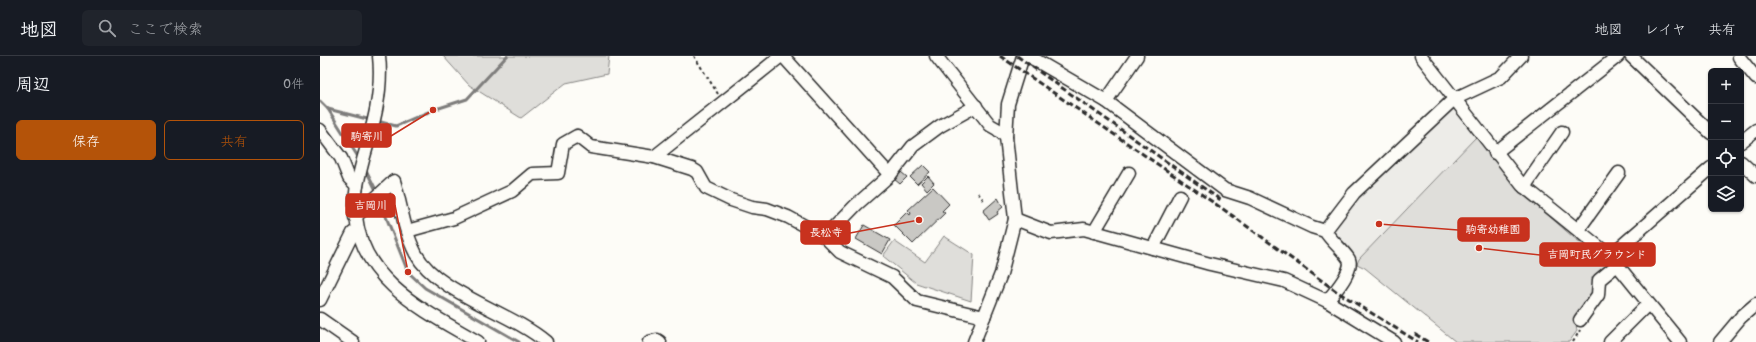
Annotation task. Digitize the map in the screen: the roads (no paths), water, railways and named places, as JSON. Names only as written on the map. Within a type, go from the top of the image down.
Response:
[{"type":"street","points":[[379,56],[380,90],[377,112],[358,183],[355,217],[360,241],[367,254],[386,281],[418,307],[478,342]]},
{"type":"street","points":[[936,56],[990,125],[1006,137]]},
{"type":"street","points":[[974,342],[1001,274],[1016,219],[1006,137],[1008,104],[1023,56]]},
{"type":"street","points":[[1033,56],[1032,58],[1106,101],[1225,190],[1250,198],[1312,227],[1325,231],[1330,239],[1349,258],[1350,263],[1347,274],[1327,302]]},
{"type":"street","points":[[1106,101],[1137,56]]},
{"type":"street","points":[[1421,56],[1495,153],[1524,187],[1613,260],[1680,342]]},
{"type":"street","points":[[1325,231],[1354,193],[1454,99],[1501,76],[1521,56]]},
{"type":"street","points":[[1495,153],[1618,56]]},
{"type":"street","points":[[1631,56],[1708,130]]},
{"type":"street","points":[[654,157],[723,103],[777,57],[890,175]]},
{"type":"street","points":[[1739,57],[1756,78]]},
{"type":"street","points":[[825,237],[856,205],[890,175],[913,146],[940,126],[976,106]]},
{"type":"street","points":[[320,130],[341,158],[349,178],[358,183]]},
{"type":"street","points":[[1744,140],[1756,130]]},
{"type":"street","points":[[1524,187],[1562,132]]},
{"type":"street","points":[[407,232],[454,218],[512,191],[532,174],[558,173],[563,144],[577,136],[591,147],[654,157],[697,172],[706,188],[752,208],[767,209],[788,217],[825,237],[840,252],[892,277],[917,301],[984,317]]},
{"type":"street","points":[[1744,165],[1756,176]]},
{"type":"street","points":[[1580,320],[1598,295],[1599,280],[1613,260],[1708,171]]},
{"type":"street","points":[[1578,230],[1619,172]]},
{"type":"street","points":[[1094,232],[1129,173]]},
{"type":"street","points":[[355,217],[394,181],[407,232],[416,254],[429,271],[446,284],[546,342]]},
{"type":"street","points":[[1152,248],[1180,196]]},
{"type":"street","points":[[1016,219],[1051,233],[1084,229],[1210,264],[1284,281],[1327,302],[1394,342]]},
{"type":"street","points":[[320,300],[349,241],[353,234],[358,230]]},
{"type":"street","points":[[1610,342],[1648,304]]},
{"type":"street","points":[[1720,342],[1740,317],[1756,304]]},
{"type":"street","points":[[320,319],[352,342]]},
{"type":"street","points":[[649,342],[657,340],[660,342]]},
{"type":"waterway","points":[[377,121],[396,126],[433,110],[467,99],[507,56]]},
{"type":"waterway","points":[[320,101],[328,109],[360,160]]},
{"type":"waterway","points":[[328,109],[371,120]]},
{"type":"waterway","points":[[365,168],[377,192]]},
{"type":"waterway","points":[[379,199],[408,272],[425,288],[519,342]]},
{"type":"railway","points":[[1000,56],[1233,216],[1336,291],[1418,342]]},
{"type":"railway","points":[[1017,56],[1222,201]]},
{"type":"railway","points":[[1415,334],[1428,342]]},
{"type":"place","name":"駒寄川","points":[[433,110]]},
{"type":"place","name":"長松寺","points":[[919,220]]},
{"type":"place","name":"駒寄幼稚園","points":[[1379,224]]},
{"type":"place","name":"吉岡町民グラウンド","points":[[1479,248]]},
{"type":"place","name":"吉岡川","points":[[408,272]]}]
